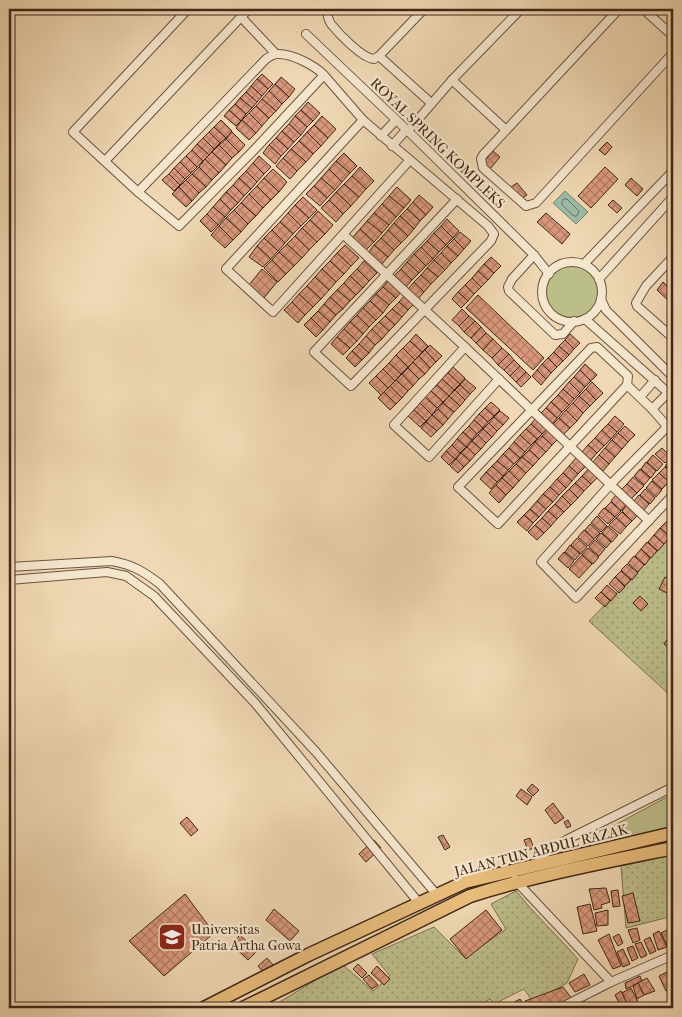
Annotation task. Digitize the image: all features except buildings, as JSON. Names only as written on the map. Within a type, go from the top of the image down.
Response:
[{"type":"main road","name":"JALAN TUN ABDUL RAZAK","points":[[243,1008],[470,896],[517,883],[536,872],[673,833]]},
{"type":"main road","name":"JALAN TUN ABDUL RAZAK","points":[[204,1008],[308,955],[465,882],[509,871],[536,872],[580,867],[673,848]]},
{"type":"street","points":[[188,9],[73,132],[138,192],[179,226],[324,75]]},
{"type":"street","points":[[105,161],[248,9]]},
{"type":"street","points":[[327,9],[330,23],[363,55],[374,59],[424,9]]},
{"type":"street","points":[[392,146],[452,80],[521,9]]},
{"type":"street","points":[[620,9],[483,154],[481,159],[483,168],[526,206],[536,203],[673,53]]},
{"type":"street","points":[[643,9],[673,36]]},
{"type":"street","points":[[241,17],[276,54]]},
{"type":"street","name":"ROYAL SPRING KOMPLEKS","points":[[306,34],[534,255],[549,274]]},
{"type":"street","points":[[138,192],[266,59],[276,54],[282,54],[305,62],[324,75],[363,120],[409,161],[457,199],[492,230],[494,234],[493,238],[351,386],[314,352],[457,199]]},
{"type":"street","points":[[378,56],[431,104]]},
{"type":"street","points":[[452,80],[506,130]]},
{"type":"street","points":[[363,120],[226,269],[272,312],[344,235],[409,161]]},
{"type":"street","points":[[381,136],[396,120]]},
{"type":"street","points":[[584,264],[673,171]]},
{"type":"street","points":[[599,279],[673,197]]},
{"type":"street","points":[[344,235],[649,521]]},
{"type":"street","points":[[534,255],[509,283],[510,291],[555,335],[563,334],[574,322]]},
{"type":"street","points":[[673,257],[646,286],[636,303],[673,338]]},
{"type":"street","points":[[601,298],[595,310],[585,319],[574,322],[558,318],[546,306],[543,289],[549,274],[557,266],[567,262],[584,264],[593,270],[601,285],[601,298],[606,310],[673,377]]},
{"type":"street","points":[[585,319],[671,394],[652,409]]},
{"type":"street","points":[[465,347],[394,425],[429,458],[499,379]]},
{"type":"street","points":[[591,348],[600,349],[628,376],[627,385],[498,524],[458,487],[591,348]]},
{"type":"street","points":[[640,397],[656,380]]},
{"type":"street","points":[[627,385],[670,427],[665,429],[610,485],[541,562],[576,598],[673,495]]},
{"type":"street","points":[[9,568],[112,561],[128,564],[142,570],[154,579],[316,752],[437,895]]},
{"type":"street","points":[[9,580],[108,572],[126,576],[154,596],[254,703],[419,903]]},
{"type":"street","points":[[536,872],[546,853],[568,839],[673,786]]},
{"type":"street","points":[[509,871],[517,883],[611,982]]},
{"type":"street","points":[[560,1008],[611,982],[673,955]]},
{"type":"green space","points":[[572,265],[582,267],[591,273],[597,282],[599,292],[597,302],[591,311],[582,317],[572,319],[562,317],[553,311],[547,302],[545,292],[547,282],[553,273],[562,267]]},
{"type":"green space","points":[[673,535],[673,698],[589,621]]},
{"type":"green space","points":[[667,797],[673,815],[673,834],[548,861]]},
{"type":"green space","points":[[673,855],[673,916],[626,928],[621,866]]},
{"type":"green space","points":[[516,891],[578,959],[567,983],[533,1002],[524,989],[494,1004],[490,999],[475,1008],[274,1008],[273,1006],[342,964],[373,991],[390,976],[372,954],[434,927],[465,958],[506,929],[491,904]]},
{"type":"water","points":[[565,191],[588,212],[576,224],[553,203]]},
{"type":"place","name":"Universitas Patria Artha Gowa","points":[[172,937]]}]
